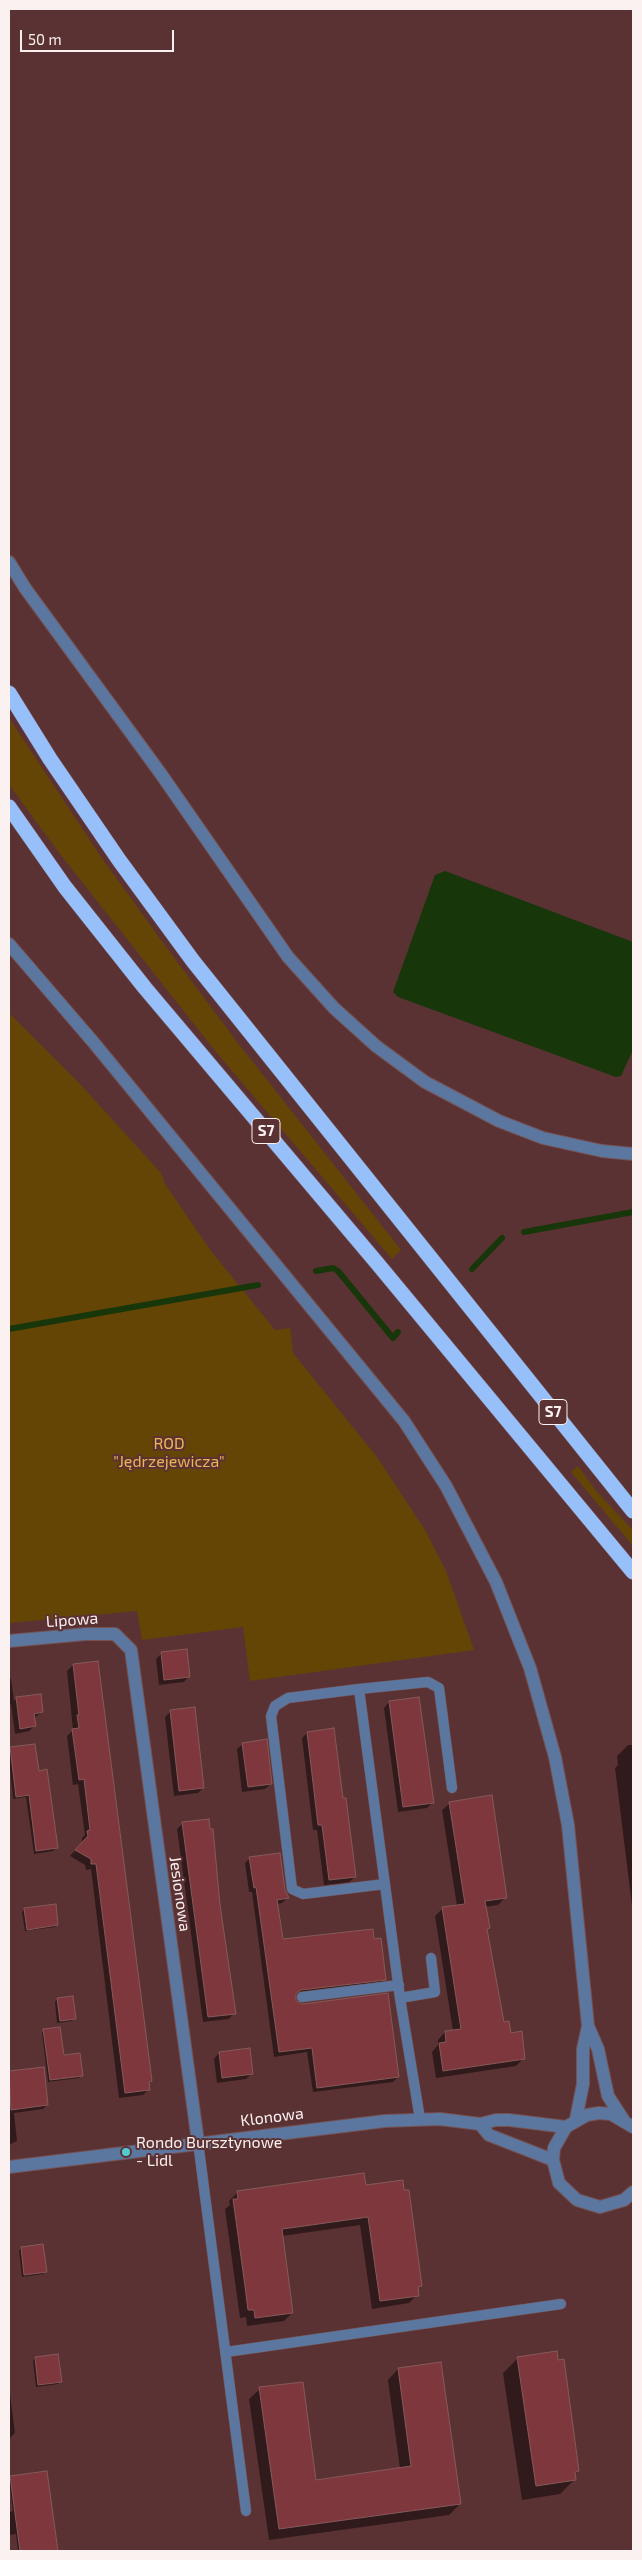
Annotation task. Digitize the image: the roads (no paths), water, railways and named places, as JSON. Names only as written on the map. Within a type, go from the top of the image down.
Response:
[{"type":"highway","name":"S7","points":[[9,693],[103,836],[193,961],[633,1511]]},
{"type":"highway","name":"S7","points":[[9,807],[65,887],[145,988],[378,1263],[633,1572]]},
{"type":"street","points":[[9,562],[24,588],[161,774],[288,957],[334,1008],[376,1046],[425,1082],[499,1121],[543,1138],[602,1151],[633,1154]]},
{"type":"street","points":[[9,944],[94,1043],[404,1421],[446,1486],[472,1534],[519,1637],[555,1757],[568,1825],[588,2026],[598,2049],[608,2096],[628,2123]]},
{"type":"street","name":"Lipowa","points":[[9,1641],[86,1634],[115,1634],[131,1650]]},
{"type":"street","name":"Jesionowa","points":[[131,1650],[198,2142]]},
{"type":"street","points":[[588,2026],[583,2049],[583,2084],[571,2123],[554,2148],[553,2160],[559,2183],[577,2200],[600,2206],[630,2198]]},
{"type":"street","points":[[571,2123],[599,2112],[628,2123]]},
{"type":"street","name":"Klonowa","points":[[9,2167],[355,2123],[420,2119],[480,2124],[496,2120],[571,2123]]},
{"type":"street","points":[[480,2124],[489,2134],[553,2160]]},
{"type":"lane","points":[[385,1884],[302,1894],[292,1889],[272,1716],[275,1706],[288,1698],[428,1682],[440,1688],[452,1788]]},
{"type":"lane","points":[[359,1689],[400,1998],[420,2119]]},
{"type":"lane","points":[[400,1998],[435,1992],[431,1958]]},
{"type":"lane","points":[[302,1997],[399,1985]]},
{"type":"lane","points":[[198,2142],[246,2511]]},
{"type":"lane","points":[[226,2352],[561,2304]]},
{"type":"waterway","points":[[524,1232],[633,1212]]},
{"type":"waterway","points":[[472,1269],[502,1238]]},
{"type":"waterway","points":[[316,1271],[333,1268],[338,1271],[393,1338],[398,1332]]},
{"type":"waterway","points":[[9,1329],[258,1285]]},
{"type":"place","name":"Rondo Bursztynowe - Lidl","points":[[126,2152]]},
{"type":"park label","name":"ROD \"Jędrzejewicza\"","points":[[169,1453]]}]
